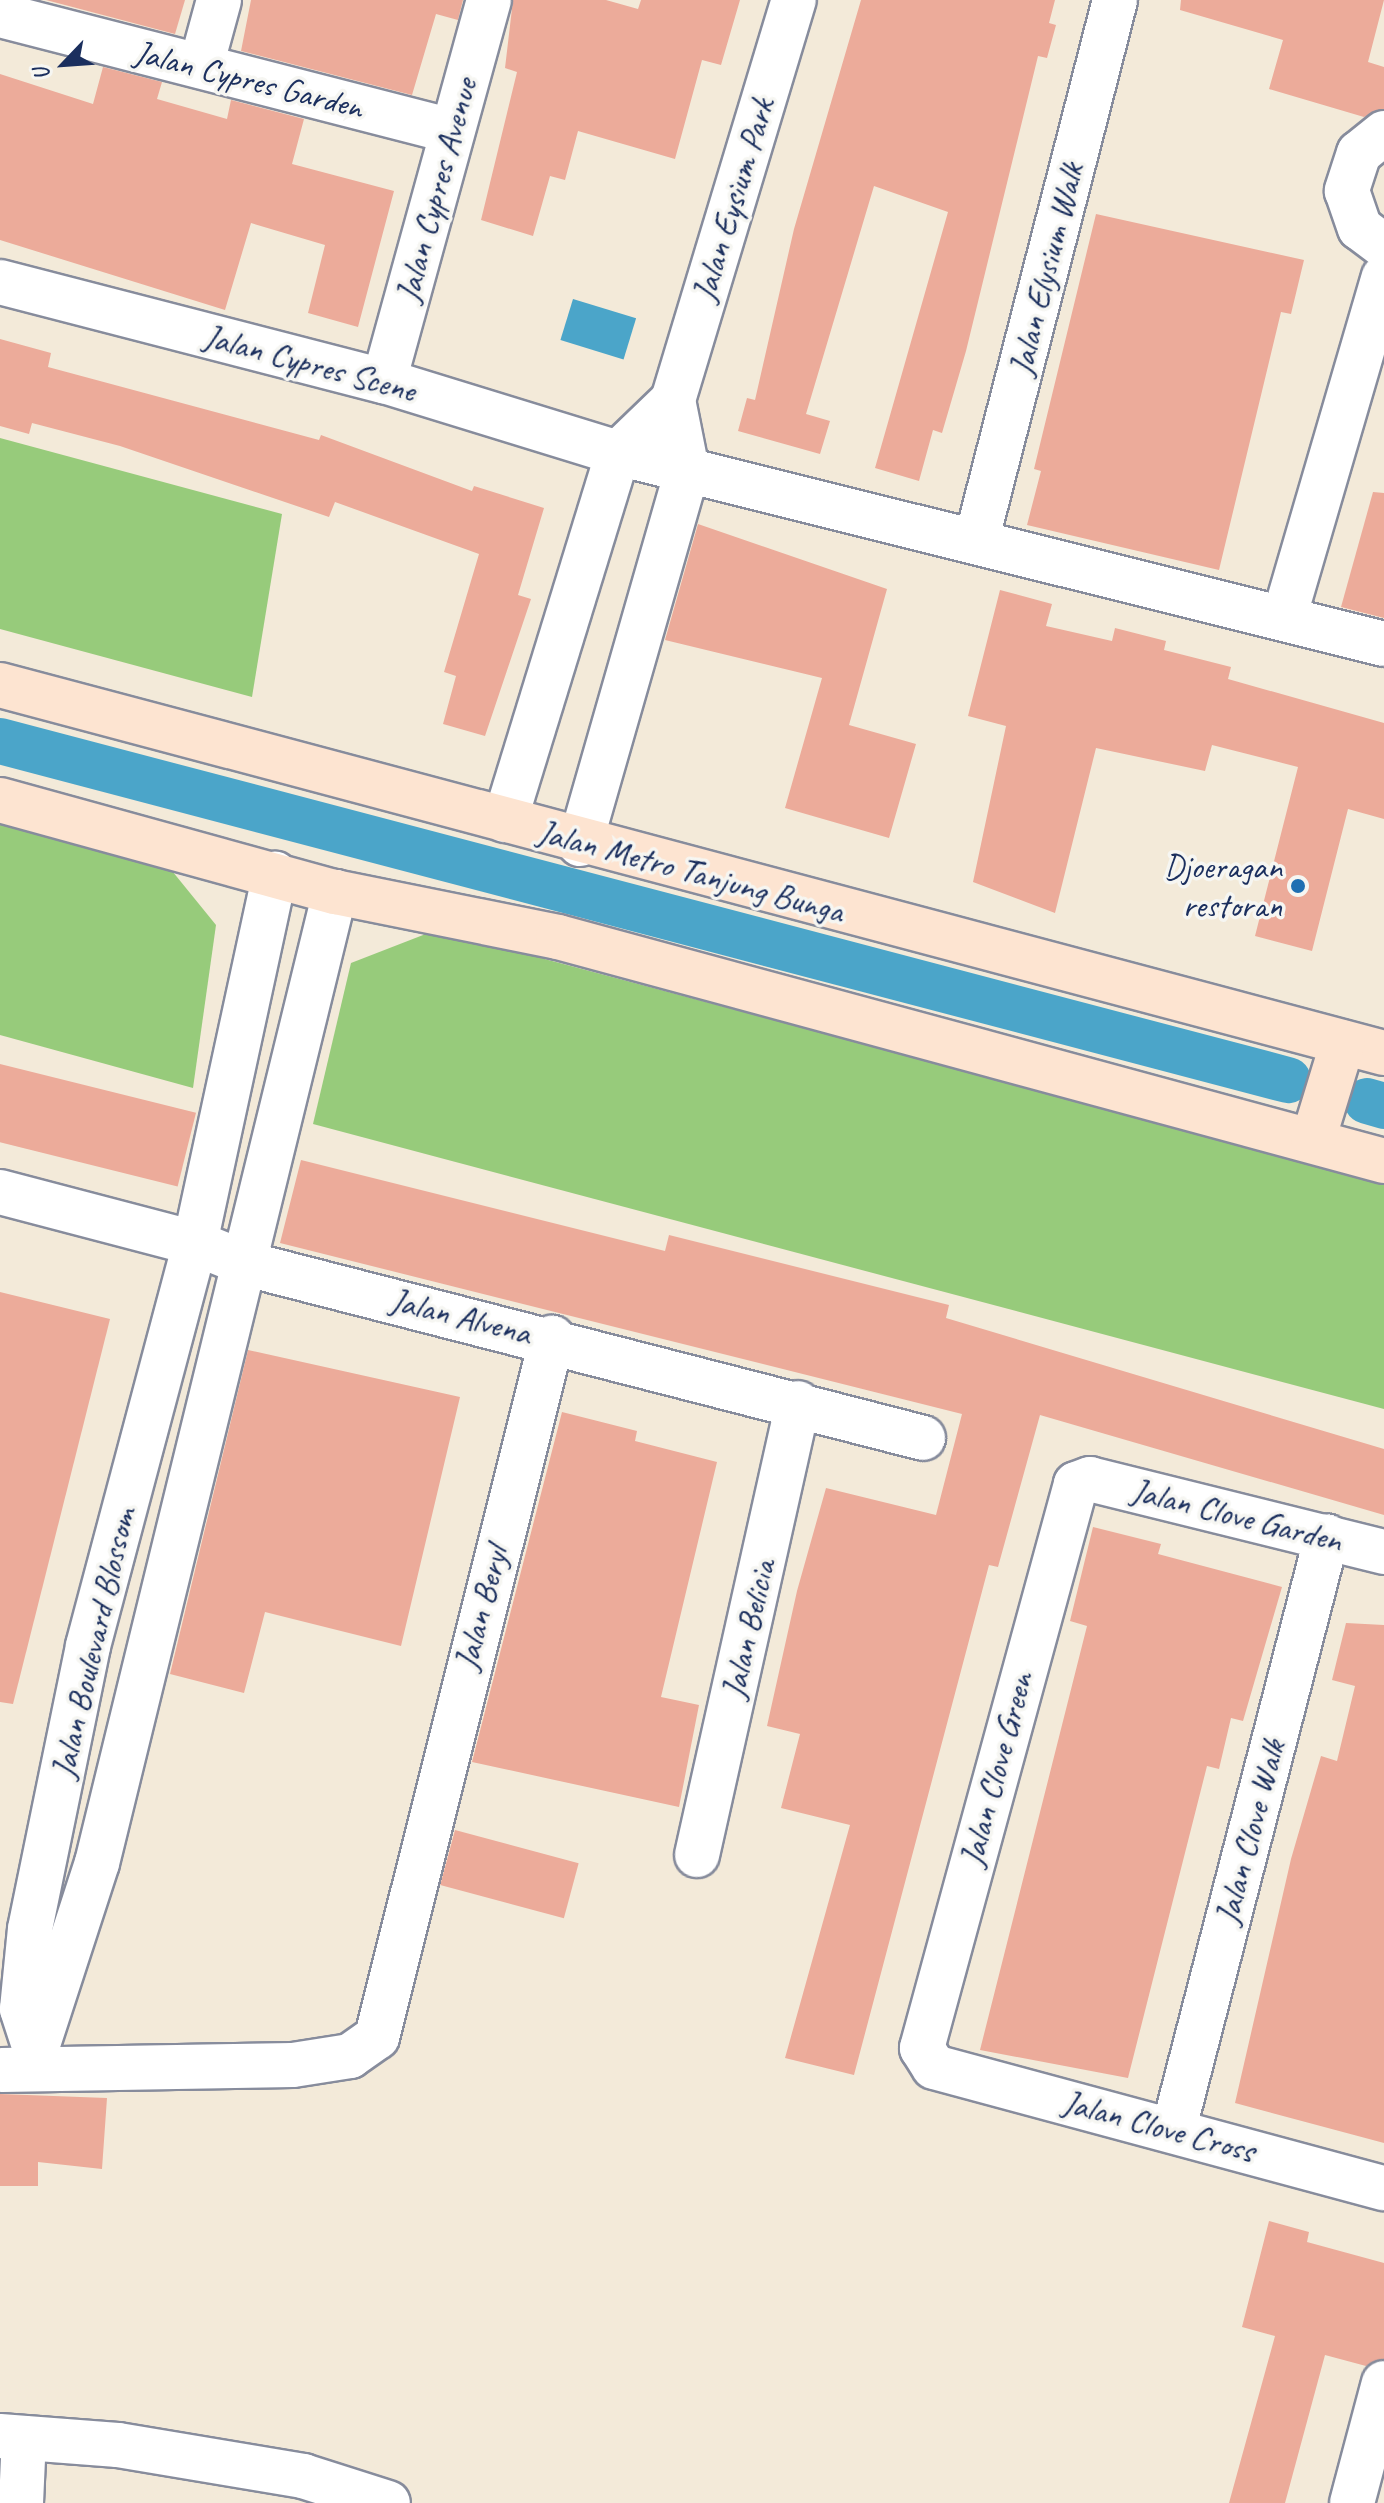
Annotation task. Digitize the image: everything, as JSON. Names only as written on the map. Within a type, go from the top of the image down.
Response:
[{"type":"main road","name":"Jalan Metro Tanjung Bunga","points":[[0,685],[505,820],[580,844],[1364,1047]]},
{"type":"main road","points":[[0,800],[335,892],[558,937],[1384,1161]]},
{"type":"main road","points":[[1313,1140],[1364,1047]]},
{"type":"street","points":[[201,66],[219,0]]},
{"type":"street","name":"Jalan Cypres Avenue","points":[[384,381],[489,0]]},
{"type":"street","name":"Jalan Eysium Park","points":[[673,400],[794,0]]},
{"type":"street","name":"Jalan Elysium Walk","points":[[977,538],[1115,0]]},
{"type":"street","name":"Jalan Cypres Garden","points":[[0,15],[451,131]]},
{"type":"street","points":[[1384,133],[1359,153],[1347,191],[1360,228],[1384,246]]},
{"type":"street","points":[[1284,618],[1384,277]]},
{"type":"street","name":"Jalan Cypres Scene","points":[[0,282],[384,381],[618,453],[977,538],[1384,644]]},
{"type":"street","points":[[505,820],[618,453],[673,400]]},
{"type":"street","points":[[580,844],[687,470],[673,400]]},
{"type":"street","name":"Jalan Boulevard Blossom","points":[[22,2062],[22,2009],[30,1929],[88,1646],[195,1243],[275,874]]},
{"type":"street","name":"Jalan Boulevard Blossom","points":[[22,2062],[52,2020],[97,1863],[141,1673],[247,1264],[335,892]]},
{"type":"street","name":"Jalan Alvena","points":[[0,1192],[195,1243],[247,1264],[552,1338],[923,1438]]},
{"type":"street","name":"Jalan Beryl","points":[[22,2062],[293,2065],[364,2050],[377,2037],[413,1877],[552,1338]]},
{"type":"street","name":"Jalan Belicia","points":[[697,1855],[798,1403]]},
{"type":"street","name":"Jalan Clove Garden","points":[[1090,1479],[1384,1552]]},
{"type":"street","name":"Jalan Clove Green","points":[[934,2067],[922,2048],[927,2021],[1072,1488],[1090,1479]]},
{"type":"street","name":"Jalan Clove Walk","points":[[1174,2128],[1327,1536]]},
{"type":"street","points":[[88,1646],[141,1673]]},
{"type":"street","name":"Jalan Clove Cross","points":[[934,2067],[1174,2128],[1384,2188]]},
{"type":"street","points":[[1352,2503],[1384,2383]]},
{"type":"street","points":[[21,2503],[12,2437],[388,2503]]},
{"type":"green space","points":[[0,438],[282,514],[252,697],[0,629]]},
{"type":"green space","points":[[0,818],[164,861],[216,925],[193,1088],[0,1035]]},
{"type":"green space","points":[[436,930],[1384,1183],[1384,1409],[313,1124],[351,963]]},
{"type":"water","points":[[573,299],[636,318],[624,359],[560,340]]},
{"type":"building","points":[[46,0],[185,0],[175,34]]},
{"type":"building","points":[[251,0],[463,0],[458,20],[436,14],[412,95],[241,51]]},
{"type":"building","points":[[513,0],[606,0],[638,9],[641,0],[740,0],[721,65],[702,60],[675,159],[578,131],[565,180],[550,176],[533,236],[481,220],[517,72],[505,68]]},
{"type":"building","points":[[861,0],[1055,0],[1049,23],[1056,25],[1047,58],[1038,56],[966,351],[942,433],[933,430],[919,481],[875,468],[948,212],[874,186],[806,414],[830,421],[820,454],[738,431],[747,398],[755,400],[794,229]]},
{"type":"building","points":[[1181,0],[1384,0],[1368,62],[1384,67],[1384,109],[1364,117],[1269,89],[1283,40],[1180,10]]},
{"type":"building","points":[[103,67],[162,82],[157,99],[227,119],[231,100],[304,119],[292,164],[394,191],[358,327],[308,313],[325,245],[251,223],[225,310],[0,240],[0,74],[93,104]]},
{"type":"building","points":[[1096,214],[1304,260],[1291,314],[1281,312],[1219,570],[1027,525],[1041,471],[1034,469]]},
{"type":"building","points":[[0,339],[51,353],[48,367],[319,440],[321,435],[472,491],[474,486],[544,508],[518,595],[531,599],[485,736],[443,724],[456,676],[444,672],[479,554],[335,502],[329,517],[120,446],[32,423],[29,434],[0,426]]},
{"type":"building","points":[[1373,492],[1384,493],[1384,618],[1341,607]]},
{"type":"building","points":[[698,524],[887,589],[849,725],[916,744],[889,838],[785,808],[822,678],[665,640]]},
{"type":"building","points":[[1000,590],[1052,604],[1046,626],[1112,641],[1115,628],[1166,641],[1164,650],[1231,667],[1228,679],[1384,723],[1384,819],[1348,809],[1312,951],[1255,936],[1298,767],[1212,745],[1205,771],[1096,748],[1055,913],[973,882],[1006,726],[968,716]]},
{"type":"building","points":[[0,1064],[196,1113],[178,1187],[0,1142]]},
{"type":"building","points":[[301,1160],[665,1251],[669,1235],[949,1305],[946,1318],[1384,1449],[1384,1515],[1040,1415],[998,1567],[989,1565],[854,2075],[785,2058],[850,1825],[781,1808],[800,1734],[767,1726],[797,1591],[826,1488],[936,1515],[962,1414],[280,1243]]},
{"type":"building","points":[[0,1292],[110,1319],[13,1704],[0,1702]]},
{"type":"building","points":[[248,1350],[460,1397],[401,1646],[265,1612],[244,1693],[170,1674]]},
{"type":"building","points":[[562,1412],[637,1431],[635,1441],[717,1462],[661,1697],[699,1705],[679,1807],[472,1762]]},
{"type":"building","points":[[1093,1527],[1161,1544],[1158,1554],[1282,1587],[1243,1721],[1231,1718],[1219,1769],[1207,1766],[1128,2078],[980,2050],[1087,1626],[1070,1621]]},
{"type":"building","points":[[1346,1623],[1384,1625],[1384,2143],[1235,2103],[1291,1859],[1321,1756],[1337,1761],[1355,1686],[1332,1680]]},
{"type":"building","points":[[455,1830],[579,1863],[564,1918],[440,1885]]},
{"type":"building","points":[[0,2094],[107,2098],[102,2169],[38,2162],[38,2186],[0,2186]]},
{"type":"building","points":[[1269,2221],[1309,2232],[1307,2242],[1384,2263],[1384,2359],[1366,2366],[1325,2355],[1285,2503],[1229,2503],[1275,2336],[1242,2327]]},
{"type":"waterway","points":[[0,741],[1288,1080]]},
{"type":"waterway","points":[[1367,1101],[1384,1106]]},
{"type":"place","name":"Djoeragan restoran","points":[[1298,886]]}]
